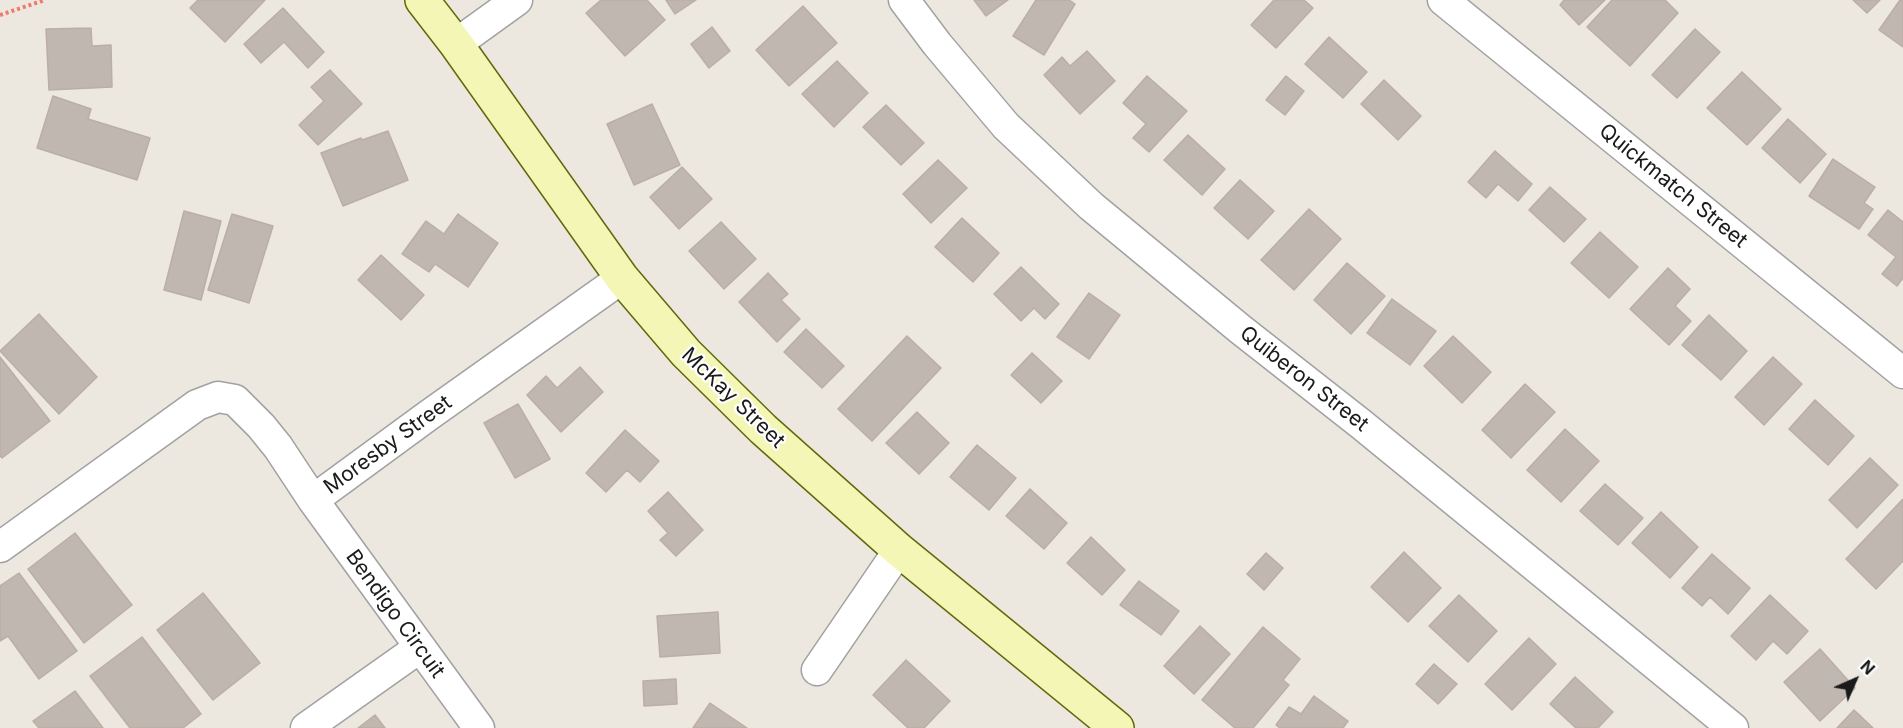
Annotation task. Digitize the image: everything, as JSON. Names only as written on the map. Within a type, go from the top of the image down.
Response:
[{"type":"street","name":"McKay Street","points":[[422,0],[456,44],[622,278],[686,353],[763,429],[899,550],[1117,728]]},
{"type":"street","points":[[456,44],[517,0]]},
{"type":"street","name":"Quiberon Street","points":[[904,0],[1006,126],[1091,206],[1240,329],[1362,424],[1733,728]]},
{"type":"street","name":"Quickmatch Street","points":[[1443,0],[1903,373]]},
{"type":"street","name":"Moresby Street","points":[[0,547],[197,405],[218,397],[235,400],[261,426],[278,447],[313,500],[622,278]]},
{"type":"street","name":"Bendigo Circuit","points":[[313,500],[479,728]]},
{"type":"street","points":[[817,670],[899,550]]},
{"type":"street","points":[[306,728],[419,648]]},
{"type":"path","points":[[0,15],[45,0]]},
{"type":"building","points":[[198,0],[265,0],[225,42],[190,8]]},
{"type":"building","points":[[601,0],[647,0],[665,20],[625,56],[586,13]]},
{"type":"building","points":[[666,0],[696,0],[675,14]]},
{"type":"building","points":[[974,0],[1008,0],[986,16]]},
{"type":"building","points":[[1036,0],[1069,0],[1075,4],[1044,55],[1013,36]]},
{"type":"building","points":[[1274,0],[1304,0],[1313,8],[1276,48],[1251,25]]},
{"type":"building","points":[[1564,0],[1605,0],[1579,25],[1560,5]]},
{"type":"building","points":[[1612,0],[1665,0],[1678,13],[1630,66],[1587,27]]},
{"type":"building","points":[[1853,0],[1880,0],[1867,13]]},
{"type":"building","points":[[1900,0],[1903,0],[1903,47],[1879,30]]},
{"type":"building","points":[[803,6],[837,43],[789,86],[756,50]]},
{"type":"building","points":[[283,8],[324,52],[308,68],[284,42],[261,63],[244,44]]},
{"type":"building","points":[[712,27],[730,51],[709,68],[691,44]]},
{"type":"building","points":[[91,28],[92,46],[111,45],[112,87],[49,90],[46,29]]},
{"type":"building","points":[[1695,29],[1720,52],[1677,98],[1652,75]]},
{"type":"building","points":[[1329,37],[1367,72],[1343,98],[1305,64]]},
{"type":"building","points":[[1087,51],[1115,81],[1080,114],[1044,75],[1062,57],[1070,66]]},
{"type":"building","points":[[837,61],[868,93],[834,127],[802,94]]},
{"type":"building","points":[[330,70],[362,104],[318,145],[299,125],[324,101],[311,87]]},
{"type":"building","points":[[1742,72],[1781,109],[1747,145],[1707,108]]},
{"type":"building","points":[[1147,76],[1187,111],[1149,152],[1133,138],[1146,124],[1123,103]]},
{"type":"building","points":[[1286,76],[1304,91],[1285,115],[1266,100]]},
{"type":"building","points":[[1384,80],[1421,116],[1398,140],[1361,104]]},
{"type":"building","points":[[53,96],[91,109],[88,119],[150,138],[137,180],[37,148]]},
{"type":"building","points":[[652,104],[680,165],[634,185],[607,124]]},
{"type":"building","points":[[886,105],[924,143],[901,165],[863,127]]},
{"type":"building","points":[[1788,119],[1826,154],[1800,183],[1762,148]]},
{"type":"building","points":[[388,131],[408,180],[343,206],[321,153]]},
{"type":"building","points":[[1188,135],[1225,169],[1202,195],[1164,160]]},
{"type":"building","points":[[1495,151],[1532,184],[1518,201],[1498,184],[1486,198],[1468,182]]},
{"type":"building","points":[[1833,159],[1875,187],[1864,203],[1873,209],[1859,229],[1809,196]]},
{"type":"building","points":[[938,160],[967,188],[931,223],[903,194]]},
{"type":"building","points":[[682,167],[712,199],[679,229],[650,197]]},
{"type":"building","points":[[1240,180],[1274,211],[1248,239],[1214,208]]},
{"type":"building","points":[[1550,187],[1586,219],[1564,242],[1529,210]]},
{"type":"building","points":[[1309,209],[1341,239],[1294,290],[1261,260]]},
{"type":"building","points":[[1888,210],[1903,222],[1903,278],[1897,286],[1882,274],[1896,257],[1868,235]]},
{"type":"building","points":[[184,211],[221,221],[201,300],[164,290]]},
{"type":"building","points":[[232,214],[273,226],[249,303],[208,290]]},
{"type":"building","points":[[458,214],[498,243],[468,287],[435,264],[429,272],[402,254],[426,221],[444,234]]},
{"type":"building","points":[[962,218],[999,253],[973,282],[935,247]]},
{"type":"building","points":[[721,222],[756,259],[724,289],[689,251]]},
{"type":"building","points":[[1600,232],[1638,267],[1609,298],[1571,263]]},
{"type":"building","points":[[381,255],[424,295],[401,320],[358,280]]},
{"type":"building","points":[[1347,263],[1385,296],[1351,334],[1314,300]]},
{"type":"building","points":[[1021,267],[1059,304],[1045,319],[1034,308],[1021,321],[994,294]]},
{"type":"building","points":[[1668,268],[1690,289],[1675,306],[1691,321],[1669,345],[1630,309]]},
{"type":"building","points":[[768,273],[788,294],[781,300],[800,319],[777,342],[739,302]]},
{"type":"building","points":[[1089,293],[1120,315],[1089,359],[1057,337]]},
{"type":"building","points":[[1392,299],[1436,331],[1410,365],[1367,333]]},
{"type":"building","points":[[39,314],[97,377],[59,414],[0,351]]},
{"type":"building","points":[[1709,315],[1747,351],[1721,380],[1682,345]]},
{"type":"building","points":[[806,329],[844,366],[822,388],[784,352]]},
{"type":"building","points":[[907,336],[941,368],[872,441],[838,409]]},
{"type":"building","points":[[1453,336],[1491,372],[1462,403],[1424,366]]},
{"type":"building","points":[[1032,353],[1062,381],[1041,403],[1011,375]]},
{"type":"building","points":[[0,357],[50,421],[2,458],[0,456]]},
{"type":"building","points":[[1773,357],[1802,384],[1764,425],[1735,397]]},
{"type":"building","points":[[580,367],[603,392],[561,432],[527,395],[546,376],[557,388]]},
{"type":"building","points":[[1525,384],[1555,412],[1511,458],[1482,430]]},
{"type":"building","points":[[1815,400],[1854,436],[1828,465],[1789,429]]},
{"type":"building","points":[[518,404],[550,459],[515,478],[484,423]]},
{"type":"building","points":[[917,412],[949,443],[919,474],[886,443]]},
{"type":"building","points":[[1565,429],[1599,461],[1561,502],[1527,470]]},
{"type":"building","points":[[625,430],[659,461],[640,482],[627,470],[606,492],[586,473]]},
{"type":"building","points":[[977,445],[1016,478],[989,510],[950,477]]},
{"type":"building","points":[[1870,458],[1898,485],[1857,528],[1829,500]]},
{"type":"building","points":[[1605,484],[1643,518],[1618,545],[1580,511]]},
{"type":"building","points":[[1030,489],[1067,523],[1044,549],[1006,516]]},
{"type":"building","points":[[668,492],[703,530],[676,556],[660,540],[668,533],[648,511]]},
{"type":"building","points":[[1903,499],[1903,561],[1876,589],[1846,559]]},
{"type":"building","points":[[1661,512],[1698,547],[1670,578],[1632,543]]},
{"type":"building","points":[[75,533],[132,605],[84,643],[28,569]]},
{"type":"building","points":[[1091,537],[1125,570],[1102,595],[1067,563]]},
{"type":"building","points":[[1404,552],[1441,588],[1408,622],[1371,587]]},
{"type":"building","points":[[1266,553],[1283,568],[1264,590],[1247,574]]},
{"type":"building","points":[[1712,554],[1750,588],[1728,614],[1710,597],[1702,606],[1682,588]]},
{"type":"building","points":[[19,573],[77,651],[39,679],[8,636],[0,641],[0,586]]},
{"type":"building","points":[[1139,581],[1179,611],[1161,635],[1120,605]]},
{"type":"building","points":[[203,593],[260,663],[213,700],[157,630]]},
{"type":"building","points":[[1459,595],[1497,631],[1468,662],[1429,626]]},
{"type":"building","points":[[1770,595],[1808,631],[1787,654],[1773,641],[1756,660],[1731,636]]},
{"type":"building","points":[[718,612],[720,653],[660,657],[657,616]]},
{"type":"building","points":[[1200,626],[1230,654],[1194,694],[1164,666]]},
{"type":"building","points":[[1263,627],[1300,659],[1283,680],[1289,685],[1253,728],[1235,728],[1202,700]]},
{"type":"building","points":[[142,637],[201,714],[183,728],[130,728],[90,676]]},
{"type":"building","points":[[1529,638],[1556,664],[1512,710],[1485,684]]},
{"type":"building","points":[[1820,649],[1855,688],[1820,721],[1784,682]]},
{"type":"building","points":[[906,660],[950,701],[924,728],[908,728],[873,695]]},
{"type":"building","points":[[1434,664],[1457,684],[1438,704],[1416,684]]},
{"type":"building","points":[[1575,677],[1613,712],[1598,728],[1576,728],[1550,704]]},
{"type":"building","points":[[676,679],[677,704],[644,706],[643,681]]},
{"type":"building","points":[[75,691],[103,728],[39,728],[33,721]]},
{"type":"building","points":[[1314,696],[1348,721],[1343,728],[1280,728],[1276,725],[1289,707],[1301,714]]},
{"type":"building","points":[[710,703],[747,728],[693,728]]},
{"type":"building","points":[[1854,710],[1873,728],[1837,728]]},
{"type":"building","points":[[375,715],[385,728],[358,728]]}]
